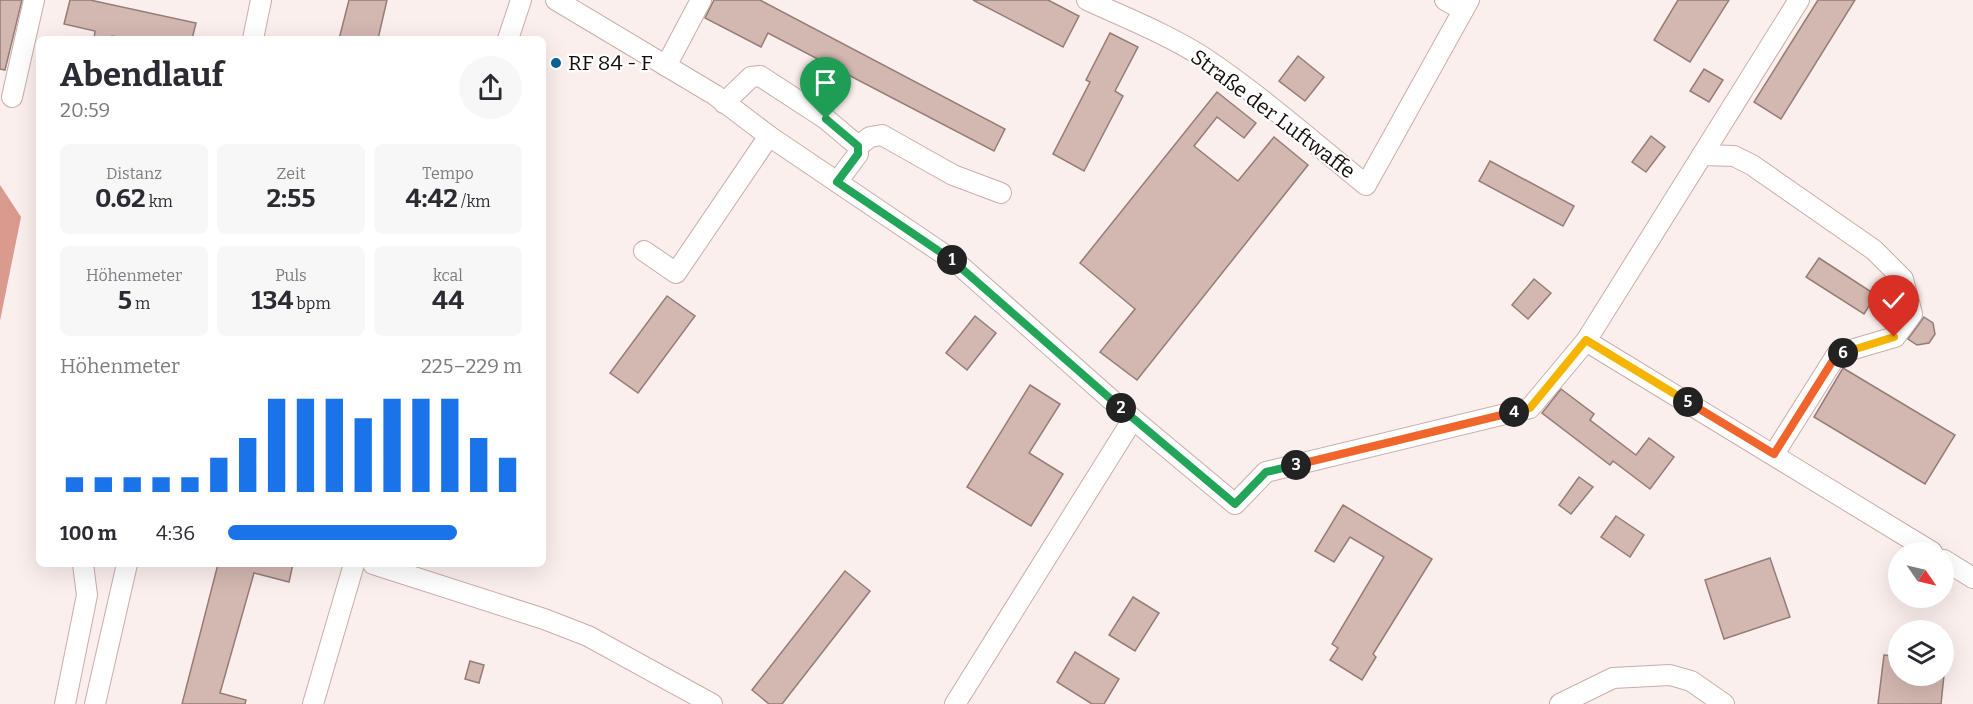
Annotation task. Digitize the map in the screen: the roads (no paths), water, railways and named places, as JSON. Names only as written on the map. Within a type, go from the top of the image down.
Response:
[{"type":"street","points":[[12,97],[34,0]]},
{"type":"street","points":[[254,36],[261,0]]},
{"type":"street","points":[[509,36],[521,0]]},
{"type":"street","points":[[556,0],[724,102],[769,136],[957,264],[1235,504],[1266,472],[1530,408],[1586,340],[1799,0]]},
{"type":"street","points":[[666,66],[701,0]]},
{"type":"street","name":"Straße der Luftwaffe","points":[[1087,0],[1176,41],[1202,57],[1244,86],[1366,185],[1466,5]]},
{"type":"street","points":[[1445,0],[1466,5]]},
{"type":"street","points":[[724,102],[751,77],[760,76],[826,119],[858,146],[858,154],[837,182]]},
{"type":"street","points":[[858,146],[870,136],[882,135],[953,175],[1001,193]]},
{"type":"street","points":[[644,251],[676,273],[769,136]]},
{"type":"street","points":[[1702,155],[1734,156],[1752,165],[1874,249],[1903,279],[1912,314],[1894,337],[1837,354],[1774,454]]},
{"type":"street","points":[[1586,340],[1916,542]]},
{"type":"street","points":[[955,704],[1133,418]]},
{"type":"street","points":[[1954,566],[1973,578]]},
{"type":"street","points":[[65,704],[87,596],[83,567]]},
{"type":"street","points":[[94,704],[126,567]]},
{"type":"street","points":[[313,704],[353,567]]},
{"type":"street","points":[[382,567],[544,619],[588,636],[712,704]]},
{"type":"street","points":[[1560,704],[1613,678],[1670,675],[1691,681],[1724,704]]},
{"type":"place","name":"RF 84 - F","points":[[556,63]]}]
